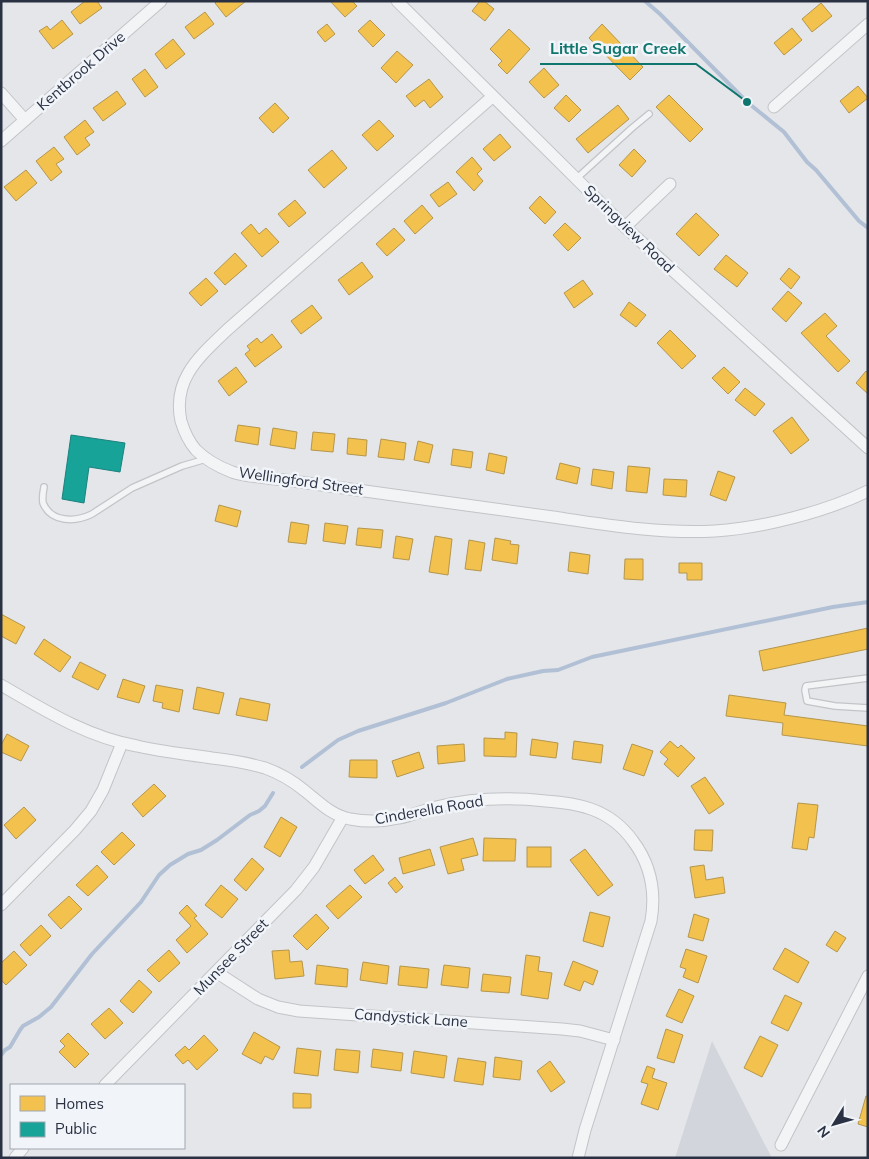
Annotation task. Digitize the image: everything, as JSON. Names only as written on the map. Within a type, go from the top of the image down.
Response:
[{"type":"street","name":"Kentbrook Drive","points":[[1,141],[161,1]]},
{"type":"street","name":"Springview Road","points":[[397,1],[625,227],[868,448]]},
{"type":"street","points":[[774,106],[868,24]]},
{"type":"street","points":[[1,93],[25,120]]},
{"type":"street","name":"Wellingford Street","points":[[492,97],[227,330],[196,360],[185,378],[180,395],[179,411],[182,428],[190,442],[201,454],[216,465],[233,472],[264,478],[611,526],[677,531],[724,530],[780,521],[826,508],[868,491]]},
{"type":"street","points":[[625,227],[670,184]]},
{"type":"street","name":"Cinderella Road","points":[[1,685],[71,724],[102,737],[158,750],[244,762],[266,769],[288,779],[324,807],[343,817],[382,822],[435,807],[464,802],[524,798],[576,805],[591,809],[616,824],[628,834],[644,859],[651,877],[653,911],[578,1158]]},
{"type":"street","points":[[1,905],[75,830],[90,811],[103,790],[122,743]]},
{"type":"street","name":"Munsee Street","points":[[105,1084],[296,890],[314,867],[343,817]]},
{"type":"street","name":"Candystick Lane","points":[[216,972],[258,999],[292,1010],[562,1029],[614,1040]]},
{"type":"street","points":[[781,1145],[868,976]]},
{"type":"lane","points":[[576,179],[649,114]]},
{"type":"lane","points":[[44,487],[42,496],[48,510],[61,518],[76,520],[85,518],[132,488],[192,462],[208,459]]},
{"type":"lane","points":[[868,678],[806,686],[805,690],[807,701],[835,706],[868,708]]},
{"type":"shaded area","points":[[712,1041],[763,1141],[772,1158],[675,1158]]},
{"type":"building: Homes","points":[[85,1],[97,1],[102,8],[80,24],[71,12]]},
{"type":"building: Homes","points":[[217,1],[246,1],[226,17],[215,3]]},
{"type":"building: Homes","points":[[330,1],[352,1],[357,6],[345,17]]},
{"type":"building: Homes","points":[[480,1],[484,1],[494,9],[485,21],[472,11]]},
{"type":"building: Homes","points":[[821,3],[832,16],[812,32],[802,19]]},
{"type":"building: Homes","points":[[205,12],[214,24],[194,39],[185,27]]},
{"type":"building: Homes","points":[[62,20],[73,34],[53,49],[39,31],[47,26],[50,30]]},
{"type":"building: Homes","points":[[370,20],[385,35],[373,47],[358,31]]},
{"type":"building: Homes","points":[[327,24],[335,34],[325,42],[317,32]]},
{"type":"building: Homes","points":[[602,24],[643,67],[630,80],[589,38]]},
{"type":"building: Homes","points":[[792,28],[802,40],[784,55],[774,43]]},
{"type":"building: Homes","points":[[509,29],[530,49],[507,74],[498,65],[502,61],[490,49]]},
{"type":"building: Homes","points":[[173,39],[185,54],[166,69],[155,54]]},
{"type":"building: Homes","points":[[397,51],[413,65],[396,83],[381,68]]},
{"type":"building: Homes","points":[[544,68],[559,85],[544,98],[529,82]]},
{"type":"building: Homes","points":[[145,69],[158,87],[145,97],[132,79]]},
{"type":"building: Homes","points":[[429,79],[443,97],[430,108],[424,100],[415,107],[406,96]]},
{"type":"building: Homes","points":[[858,86],[868,98],[849,113],[840,101]]},
{"type":"building: Homes","points":[[117,91],[126,104],[103,121],[93,108]]},
{"type":"building: Homes","points":[[566,95],[581,110],[569,122],[554,108]]},
{"type":"building: Homes","points":[[669,95],[703,129],[690,142],[656,107]]},
{"type":"building: Homes","points":[[275,103],[289,118],[273,133],[259,118]]},
{"type":"building: Homes","points":[[618,105],[629,119],[588,153],[576,139]]},
{"type":"building: Homes","points":[[85,120],[94,132],[85,138],[90,145],[77,155],[64,137]]},
{"type":"building: Homes","points":[[379,120],[394,136],[377,151],[362,135]]},
{"type":"building: Homes","points":[[500,134],[511,147],[494,161],[483,149]]},
{"type":"building: Homes","points":[[54,147],[64,159],[56,164],[62,172],[51,181],[36,161]]},
{"type":"building: Homes","points":[[634,149],[646,161],[632,177],[619,165]]},
{"type":"building: Homes","points":[[332,150],[347,168],[324,188],[308,170]]},
{"type":"building: Homes","points":[[472,157],[482,169],[477,174],[483,181],[474,191],[456,172]]},
{"type":"building: Homes","points":[[26,170],[37,183],[16,201],[4,187]]},
{"type":"building: Homes","points":[[448,182],[457,194],[439,207],[430,195]]},
{"type":"building: Homes","points":[[540,196],[556,212],[545,224],[529,208]]},
{"type":"building: Homes","points":[[295,200],[306,213],[289,227],[278,214]]},
{"type":"building: Homes","points":[[422,205],[433,218],[415,234],[404,221]]},
{"type":"building: Homes","points":[[696,213],[719,235],[699,256],[676,234]]},
{"type":"building: Homes","points":[[565,223],[581,238],[568,251],[553,235]]},
{"type":"building: Homes","points":[[251,224],[259,234],[266,228],[279,242],[262,257],[241,233]]},
{"type":"building: Homes","points":[[394,228],[405,240],[387,256],[376,244]]},
{"type":"building: Homes","points":[[235,253],[247,266],[225,285],[214,273]]},
{"type":"building: Homes","points":[[726,255],[748,273],[737,287],[714,269]]},
{"type":"building: Homes","points":[[362,262],[373,277],[349,295],[338,280]]},
{"type":"building: Homes","points":[[789,268],[800,277],[791,289],[780,279]]},
{"type":"building: Homes","points":[[206,278],[218,291],[201,306],[189,293]]},
{"type":"building: Homes","points":[[583,280],[593,294],[574,308],[564,293]]},
{"type":"building: Homes","points":[[788,291],[802,303],[786,322],[772,309]]},
{"type":"building: Homes","points":[[629,302],[646,315],[636,327],[620,315]]},
{"type":"building: Homes","points":[[312,305],[322,318],[301,334],[291,321]]},
{"type":"building: Homes","points":[[825,313],[837,326],[826,336],[850,361],[838,372],[801,333]]},
{"type":"building: Homes","points":[[670,330],[696,356],[682,369],[657,343]]},
{"type":"building: Homes","points":[[272,334],[282,347],[255,367],[245,354],[250,350],[247,346],[257,338],[261,343]]},
{"type":"building: Homes","points":[[236,367],[247,382],[229,396],[218,381]]},
{"type":"building: Homes","points":[[724,367],[740,382],[728,394],[712,378]]},
{"type":"building: Homes","points":[[866,371],[868,373],[868,394],[856,383]]},
{"type":"building: Homes","points":[[745,388],[765,404],[755,416],[735,400]]},
{"type":"building: Homes","points":[[792,417],[809,440],[791,454],[773,431]]},
{"type":"building: Homes","points":[[238,425],[260,428],[258,445],[235,441]]},
{"type":"building: Homes","points":[[273,428],[297,432],[295,449],[270,445]]},
{"type":"building: Homes","points":[[313,432],[335,434],[333,452],[311,450]]},
{"type":"building: Homes","points":[[348,438],[367,440],[366,456],[347,454]]},
{"type":"building: Homes","points":[[381,439],[406,443],[404,460],[378,457]]},
{"type":"building: Homes","points":[[418,441],[433,445],[429,463],[414,460]]},
{"type":"building: Homes","points":[[453,449],[473,452],[471,468],[451,465]]},
{"type":"building: Homes","points":[[489,453],[507,457],[504,474],[486,470]]},
{"type":"building: Homes","points":[[560,463],[580,468],[577,484],[556,479]]},
{"type":"building: Homes","points":[[628,466],[650,468],[647,493],[626,491]]},
{"type":"building: Homes","points":[[593,469],[614,472],[612,489],[591,485]]},
{"type":"building: Homes","points":[[718,471],[735,477],[726,501],[710,495]]},
{"type":"building: Homes","points":[[664,479],[687,480],[686,497],[663,495]]},
{"type":"building: Homes","points":[[219,505],[241,511],[237,527],[215,521]]},
{"type":"building: Homes","points":[[291,522],[309,525],[306,544],[288,542]]},
{"type":"building: Homes","points":[[325,523],[348,526],[345,544],[323,541]]},
{"type":"building: Homes","points":[[358,528],[383,530],[381,548],[356,545]]},
{"type":"building: Homes","points":[[396,536],[413,539],[409,560],[393,558]]},
{"type":"building: Homes","points":[[435,536],[452,539],[448,575],[429,572]]},
{"type":"building: Homes","points":[[495,538],[511,541],[510,544],[519,545],[517,564],[492,560]]},
{"type":"building: Homes","points":[[469,540],[485,543],[481,571],[465,569]]},
{"type":"building: Homes","points":[[570,552],[590,555],[588,574],[568,571]]},
{"type":"building: Homes","points":[[625,559],[643,559],[643,580],[624,579]]},
{"type":"building: Homes","points":[[679,563],[702,563],[702,580],[687,580],[687,573],[679,573]]},
{"type":"building: Homes","points":[[1,614],[25,627],[16,644],[1,636]]},
{"type":"building: Homes","points":[[868,628],[868,649],[763,671],[759,651]]},
{"type":"building: Homes","points":[[44,639],[71,657],[60,672],[34,654]]},
{"type":"building: Homes","points":[[80,662],[106,675],[98,690],[72,677]]},
{"type":"building: Homes","points":[[123,679],[145,686],[139,703],[117,697]]},
{"type":"building: Homes","points":[[156,685],[183,690],[179,712],[162,708],[163,703],[153,701]]},
{"type":"building: Homes","points":[[197,687],[224,693],[219,714],[193,709]]},
{"type":"building: Homes","points":[[729,695],[786,703],[784,715],[868,726],[868,746],[782,735],[783,723],[726,716]]},
{"type":"building: Homes","points":[[240,698],[270,704],[267,721],[236,715]]},
{"type":"building: Homes","points":[[505,732],[517,733],[516,757],[484,756],[484,738],[505,739]]},
{"type":"building: Homes","points":[[7,734],[29,746],[21,761],[1,752],[1,745]]},
{"type":"building: Homes","points":[[532,739],[558,743],[556,758],[530,755]]},
{"type":"building: Homes","points":[[574,741],[603,745],[601,763],[572,759]]},
{"type":"building: Homes","points":[[670,741],[678,748],[681,745],[695,758],[678,777],[664,764],[668,759],[660,752]]},
{"type":"building: Homes","points":[[464,744],[465,761],[438,764],[437,746]]},
{"type":"building: Homes","points":[[632,744],[653,751],[644,776],[623,769]]},
{"type":"building: Homes","points":[[419,752],[424,768],[397,777],[392,761]]},
{"type":"building: Homes","points":[[350,760],[377,760],[377,778],[349,777]]},
{"type":"building: Homes","points":[[705,777],[724,804],[709,814],[691,786]]},
{"type":"building: Homes","points":[[154,784],[166,796],[143,817],[132,804]]},
{"type":"building: Homes","points":[[798,803],[818,805],[814,838],[809,837],[807,850],[792,848]]},
{"type":"building: Homes","points":[[24,807],[36,820],[16,839],[4,825]]},
{"type":"building: Homes","points":[[281,817],[297,827],[280,857],[264,847]]},
{"type":"building: Homes","points":[[695,830],[713,830],[712,851],[694,850]]},
{"type":"building: Homes","points":[[122,832],[135,845],[114,865],[101,852]]},
{"type":"building: Homes","points":[[473,838],[478,855],[461,859],[464,870],[448,874],[440,847]]},
{"type":"building: Homes","points":[[484,838],[516,839],[515,861],[483,861]]},
{"type":"building: Homes","points":[[527,847],[551,847],[551,867],[527,867]]},
{"type":"building: Homes","points":[[430,849],[435,865],[403,874],[399,858]]},
{"type":"building: Homes","points":[[585,849],[613,885],[598,896],[570,860]]},
{"type":"building: Homes","points":[[373,855],[384,870],[365,884],[354,870]]},
{"type":"building: Homes","points":[[252,858],[264,869],[246,891],[234,880]]},
{"type":"building: Homes","points":[[97,865],[108,877],[88,896],[76,885]]},
{"type":"building: Homes","points":[[704,865],[706,880],[723,877],[725,893],[695,898],[690,867]]},
{"type":"building: Homes","points":[[395,877],[403,887],[396,893],[388,883]]},
{"type":"building: Homes","points":[[221,885],[238,899],[222,918],[205,905]]},
{"type":"building: Homes","points":[[350,885],[362,897],[338,919],[326,906]]},
{"type":"building: Homes","points":[[69,896],[82,909],[61,929],[48,915]]},
{"type":"building: Homes","points":[[187,905],[197,916],[194,918],[208,934],[187,953],[176,940],[191,926],[179,913]]},
{"type":"building: Homes","points":[[590,912],[610,917],[603,947],[583,941]]},
{"type":"building: Homes","points":[[316,914],[329,928],[307,950],[293,936]]},
{"type":"building: Homes","points":[[694,914],[709,919],[703,941],[688,937]]},
{"type":"building: Homes","points":[[41,925],[51,936],[30,956],[20,945]]},
{"type":"building: Homes","points":[[835,931],[846,938],[837,952],[826,945]]},
{"type":"building: Homes","points":[[785,948],[809,962],[798,983],[773,969]]},
{"type":"building: Homes","points":[[686,949],[707,956],[698,983],[683,977],[686,969],[680,967]]},
{"type":"building: Homes","points":[[169,950],[180,963],[159,982],[147,970]]},
{"type":"building: Homes","points":[[289,950],[290,962],[302,961],[304,976],[275,979],[272,951]]},
{"type":"building: Homes","points":[[14,951],[27,965],[6,985],[1,980],[1,963]]},
{"type":"building: Homes","points":[[526,955],[540,957],[538,971],[552,973],[548,999],[521,995]]},
{"type":"building: Homes","points":[[573,961],[598,971],[593,985],[584,981],[580,991],[564,985]]},
{"type":"building: Homes","points":[[363,962],[389,966],[387,984],[360,980]]},
{"type":"building: Homes","points":[[317,965],[348,969],[347,987],[315,984]]},
{"type":"building: Homes","points":[[444,965],[470,968],[468,988],[441,985]]},
{"type":"building: Homes","points":[[400,966],[429,969],[427,988],[398,985]]},
{"type":"building: Homes","points":[[483,974],[511,977],[509,993],[481,991]]},
{"type":"building: Homes","points":[[139,980],[152,992],[133,1013],[120,1001]]},
{"type":"building: Homes","points":[[679,989],[694,996],[682,1023],[666,1016]]},
{"type":"building: Homes","points":[[785,995],[802,1003],[788,1031],[771,1023]]},
{"type":"building: Homes","points":[[109,1008],[123,1023],[105,1039],[91,1024]]},
{"type":"building: Homes","points":[[666,1029],[683,1035],[674,1063],[657,1058]]},
{"type":"building: Homes","points":[[254,1032],[280,1047],[273,1060],[265,1056],[261,1064],[242,1054]]},
{"type":"building: Homes","points":[[68,1033],[89,1054],[75,1068],[59,1052],[65,1046],[60,1041]]},
{"type":"building: Homes","points":[[204,1035],[218,1050],[197,1070],[188,1060],[183,1064],[175,1055],[185,1046],[189,1050]]},
{"type":"building: Homes","points":[[760,1036],[778,1045],[762,1077],[744,1068]]},
{"type":"building: Homes","points":[[297,1048],[321,1051],[318,1076],[294,1073]]},
{"type":"building: Homes","points":[[336,1049],[360,1051],[358,1073],[334,1070]]},
{"type":"building: Homes","points":[[373,1049],[403,1053],[401,1071],[371,1067]]},
{"type":"building: Homes","points":[[414,1051],[447,1056],[444,1078],[411,1073]]},
{"type":"building: Homes","points":[[495,1057],[522,1061],[520,1080],[493,1077]]},
{"type":"building: Homes","points":[[458,1058],[486,1062],[483,1085],[454,1081]]},
{"type":"building: Homes","points":[[550,1061],[565,1082],[551,1092],[537,1071]]},
{"type":"building: Homes","points":[[647,1066],[655,1069],[652,1078],[667,1083],[658,1110],[641,1104],[648,1084],[641,1082]]},
{"type":"building: Homes","points":[[293,1093],[311,1094],[311,1108],[293,1108]]},
{"type":"building: Homes","points":[[866,1096],[868,1096],[868,1127],[858,1124]]},
{"type":"building: Public","points":[[71,435],[125,443],[120,472],[89,467],[84,503],[62,499]]},
{"type":"waterway","points":[[645,1],[747,102],[784,132],[807,162],[859,221],[868,228]]},
{"type":"waterway","points":[[302,767],[338,740],[358,731],[446,703],[507,679],[543,671],[558,670],[592,657],[833,607],[868,602]]},
{"type":"waterway","points":[[1,1055],[10,1047],[23,1026],[39,1017],[51,1007],[92,954],[141,902],[159,875],[170,865],[188,854],[201,850],[250,815],[259,811],[265,806],[273,793]]},
{"type":"place","name":"Little Sugar Creek","points":[[747,102]]}]
